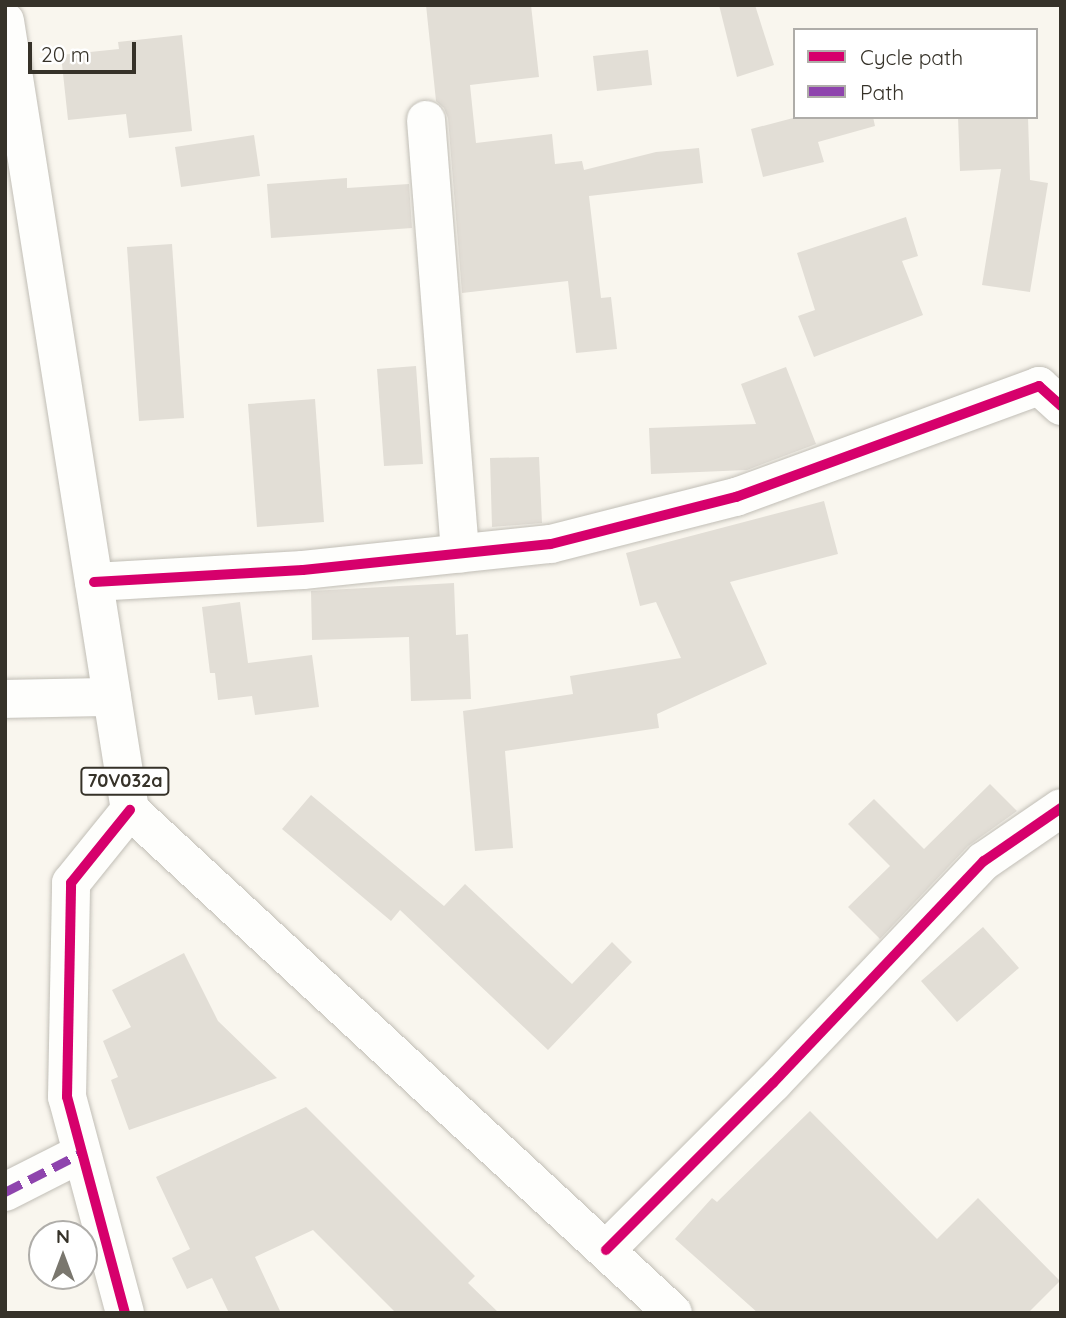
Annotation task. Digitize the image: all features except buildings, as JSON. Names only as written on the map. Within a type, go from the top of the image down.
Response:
[{"type":"street","name":"70V032a","points":[[5,21],[130,810],[674,1313]]},
{"type":"street","points":[[426,120],[460,554]]},
{"type":"street","points":[[94,582],[303,570],[551,544],[736,497],[1039,386],[1061,406]]},
{"type":"street","points":[[5,699],[112,697]]},
{"type":"street","points":[[606,1250],[773,1083],[984,861],[1061,808]]},
{"type":"street","points":[[125,1313],[67,1097],[71,883],[130,810]]},
{"type":"street","points":[[5,1192],[82,1153]]},
{"type":"marked path","points":[[5,1192],[82,1153]]},
{"type":"cycle path","points":[[94,582],[303,570],[551,544],[736,497],[1039,386],[1061,406]]},
{"type":"cycle path","points":[[606,1250],[773,1083],[984,861],[1061,808]]},
{"type":"cycle path","points":[[125,1313],[67,1097],[71,883],[130,810]]}]
